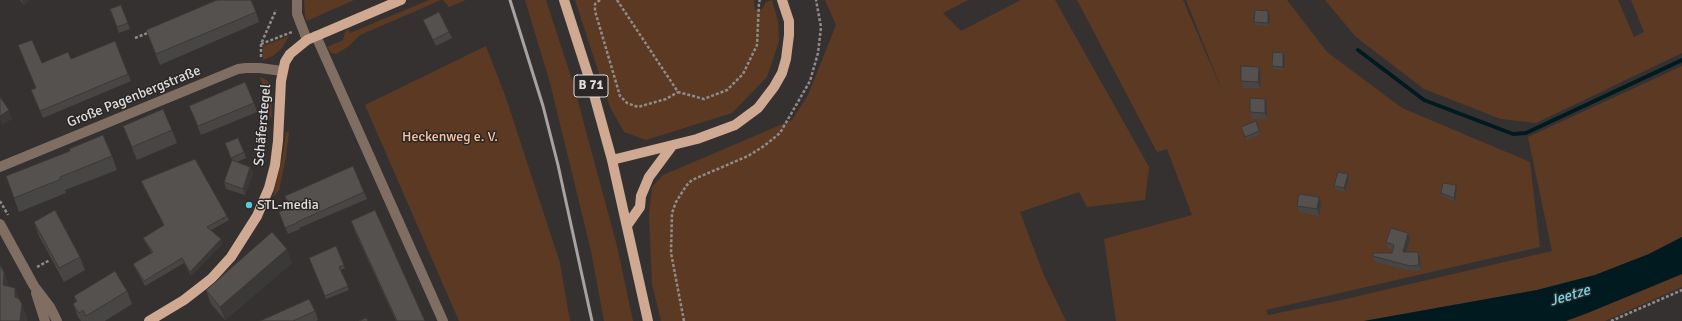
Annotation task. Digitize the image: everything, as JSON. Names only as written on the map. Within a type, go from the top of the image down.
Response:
[{"type":"main road","name":"Schäferstegel","points":[[149,321],[184,300],[211,279],[231,257],[257,216],[269,188],[276,158],[282,71],[290,54],[311,38],[401,0]]},
{"type":"main road","name":"B 71","points":[[564,0],[591,84],[612,160],[628,224],[648,321]]},
{"type":"main road","points":[[612,160],[697,139],[735,124],[748,116],[766,99],[782,73],[788,47],[789,21],[782,0]]},
{"type":"main road","points":[[628,224],[640,207],[641,196],[649,177],[672,146]]},
{"type":"street","points":[[297,0],[297,14],[311,38],[443,321]]},
{"type":"street","name":"Große Pagenbergstraße","points":[[0,167],[238,69],[260,68],[282,71]]},
{"type":"street","points":[[0,224],[34,286],[50,308],[57,321]]},
{"type":"street","points":[[34,286],[45,321]]},
{"type":"path","points":[[600,0],[595,4],[595,11],[620,96],[627,103],[638,107],[666,100],[678,92]]},
{"type":"path","points":[[617,0],[678,92],[686,96],[704,99],[727,90],[743,74],[757,45],[760,0]]},
{"type":"path","points":[[684,321],[672,253],[672,213],[676,202],[686,186],[692,180],[748,156],[764,146],[780,133],[810,81],[818,53],[821,27],[816,0]]},
{"type":"path","points":[[260,60],[261,44],[276,10]]},
{"type":"path","points":[[136,38],[156,29]]},
{"type":"path","points":[[261,44],[292,32]]},
{"type":"path","points":[[37,267],[50,260]]},
{"type":"path","points":[[1611,321],[1682,290]]},
{"type":"green space","points":[[304,0],[354,0],[307,21],[305,16]]},
{"type":"green space","points":[[429,0],[441,0],[360,35],[349,46],[336,54],[331,53],[327,47],[343,40],[345,32],[349,29],[350,33]]},
{"type":"green space","points":[[443,0],[466,0],[449,7]]},
{"type":"green space","points":[[525,0],[546,0],[573,83],[617,246],[633,321],[604,321],[591,251],[550,83]]},
{"type":"green space","points":[[575,0],[754,0],[755,10],[762,9],[766,2],[772,0],[778,21],[779,41],[767,77],[732,113],[646,140],[624,132],[610,107]]},
{"type":"green space","points":[[825,0],[968,0],[943,13],[961,31],[1021,0],[1055,0],[1149,167],[1145,200],[1087,207],[1079,192],[1020,212],[1043,273],[1066,321],[661,321],[652,284],[649,214],[652,187],[663,175],[792,120],[808,95],[836,25]]},
{"type":"green space","points":[[1077,0],[1183,0],[1224,95],[1186,0],[1287,0],[1327,52],[1402,108],[1530,162],[1540,247],[1266,310],[1268,315],[1337,301],[1552,251],[1528,137],[1682,66],[1682,237],[1649,254],[1595,275],[1537,290],[1364,321],[1116,321],[1104,239],[1192,215],[1167,149],[1157,152]]},
{"type":"green space","points":[[1325,0],[1618,0],[1634,37],[1644,32],[1631,0],[1682,0],[1682,53],[1536,123],[1501,119],[1424,89],[1356,37]]},
{"type":"green space","points":[[289,36],[282,48],[273,56],[263,60],[263,46]]},
{"type":"green space","name":"Heckenweg e. V.","points":[[486,46],[506,98],[560,263],[570,321],[459,321],[365,105]]},
{"type":"green space","points":[[260,77],[268,81],[271,92],[272,117],[270,118],[269,106]]},
{"type":"green space","points":[[286,132],[289,132],[286,157],[279,190],[273,197],[283,154]]},
{"type":"green space","points":[[1682,274],[1682,287],[1605,321],[1566,321],[1590,312]]},
{"type":"water","name":"Jeetze","points":[[1682,237],[1682,274],[1566,321],[1364,321],[1537,290],[1595,275],[1649,254]]},
{"type":"building","points":[[217,0],[251,0],[256,12],[156,54],[146,30]]},
{"type":"building","points":[[121,5],[128,23],[117,27],[110,9]]},
{"type":"building","points":[[1255,10],[1268,11],[1268,23],[1254,22]]},
{"type":"building","points":[[439,12],[449,32],[433,40],[423,20]]},
{"type":"building","points":[[32,40],[42,63],[68,52],[71,59],[115,41],[128,74],[40,111],[31,90],[36,88],[18,45]]},
{"type":"building","points":[[1273,52],[1283,53],[1283,67],[1272,66]]},
{"type":"building","points":[[1241,66],[1259,67],[1258,82],[1241,81]]},
{"type":"building","points":[[245,82],[254,103],[198,126],[189,106]]},
{"type":"building","points":[[0,97],[9,110],[0,116]]},
{"type":"building","points":[[1250,98],[1265,99],[1265,113],[1250,112]]},
{"type":"building","points":[[163,109],[172,130],[132,147],[123,126]]},
{"type":"building","points":[[1256,121],[1259,131],[1245,137],[1241,127]]},
{"type":"building","points":[[103,135],[112,156],[14,198],[6,176],[70,151],[69,149]]},
{"type":"building","points":[[238,138],[244,152],[231,158],[225,143]]},
{"type":"building","points":[[195,159],[227,216],[207,227],[221,239],[190,272],[182,258],[144,281],[133,264],[153,252],[143,238],[164,225],[141,181]]},
{"type":"building","points":[[232,160],[250,167],[243,189],[224,182]]},
{"type":"building","points":[[353,166],[364,192],[285,228],[279,212],[290,207],[285,196]]},
{"type":"building","points":[[1338,172],[1348,174],[1344,188],[1334,186]]},
{"type":"building","points":[[1443,183],[1456,185],[1454,198],[1441,193]]},
{"type":"building","points":[[1299,194],[1319,197],[1317,209],[1297,206]]},
{"type":"building","points":[[55,210],[80,257],[59,268],[34,222]]},
{"type":"building","points":[[375,210],[425,321],[397,321],[351,221]]},
{"type":"building","points":[[1391,228],[1408,233],[1403,252],[1418,252],[1419,265],[1410,266],[1373,256],[1373,253],[1392,253],[1394,245],[1386,242]]},
{"type":"building","points":[[272,232],[287,249],[220,307],[206,290]]},
{"type":"building","points":[[336,246],[344,265],[339,267],[348,286],[325,296],[309,258]]},
{"type":"building","points":[[0,265],[4,272],[3,285],[15,288],[15,297],[19,299],[22,304],[20,321],[0,321]]},
{"type":"building","points":[[115,271],[127,291],[86,316],[83,310],[79,313],[73,304],[77,301],[74,296]]},
{"type":"building","points":[[309,299],[315,311],[293,321],[260,321]]},
{"type":"building","points":[[366,318],[368,321],[359,321]]},
{"type":"waterway","points":[[1358,50],[1424,100],[1513,134],[1526,133],[1682,60]]},
{"type":"railway","points":[[510,0],[543,106],[558,165],[592,321]]},
{"type":"place","name":"STL-media","points":[[249,205]]}]
